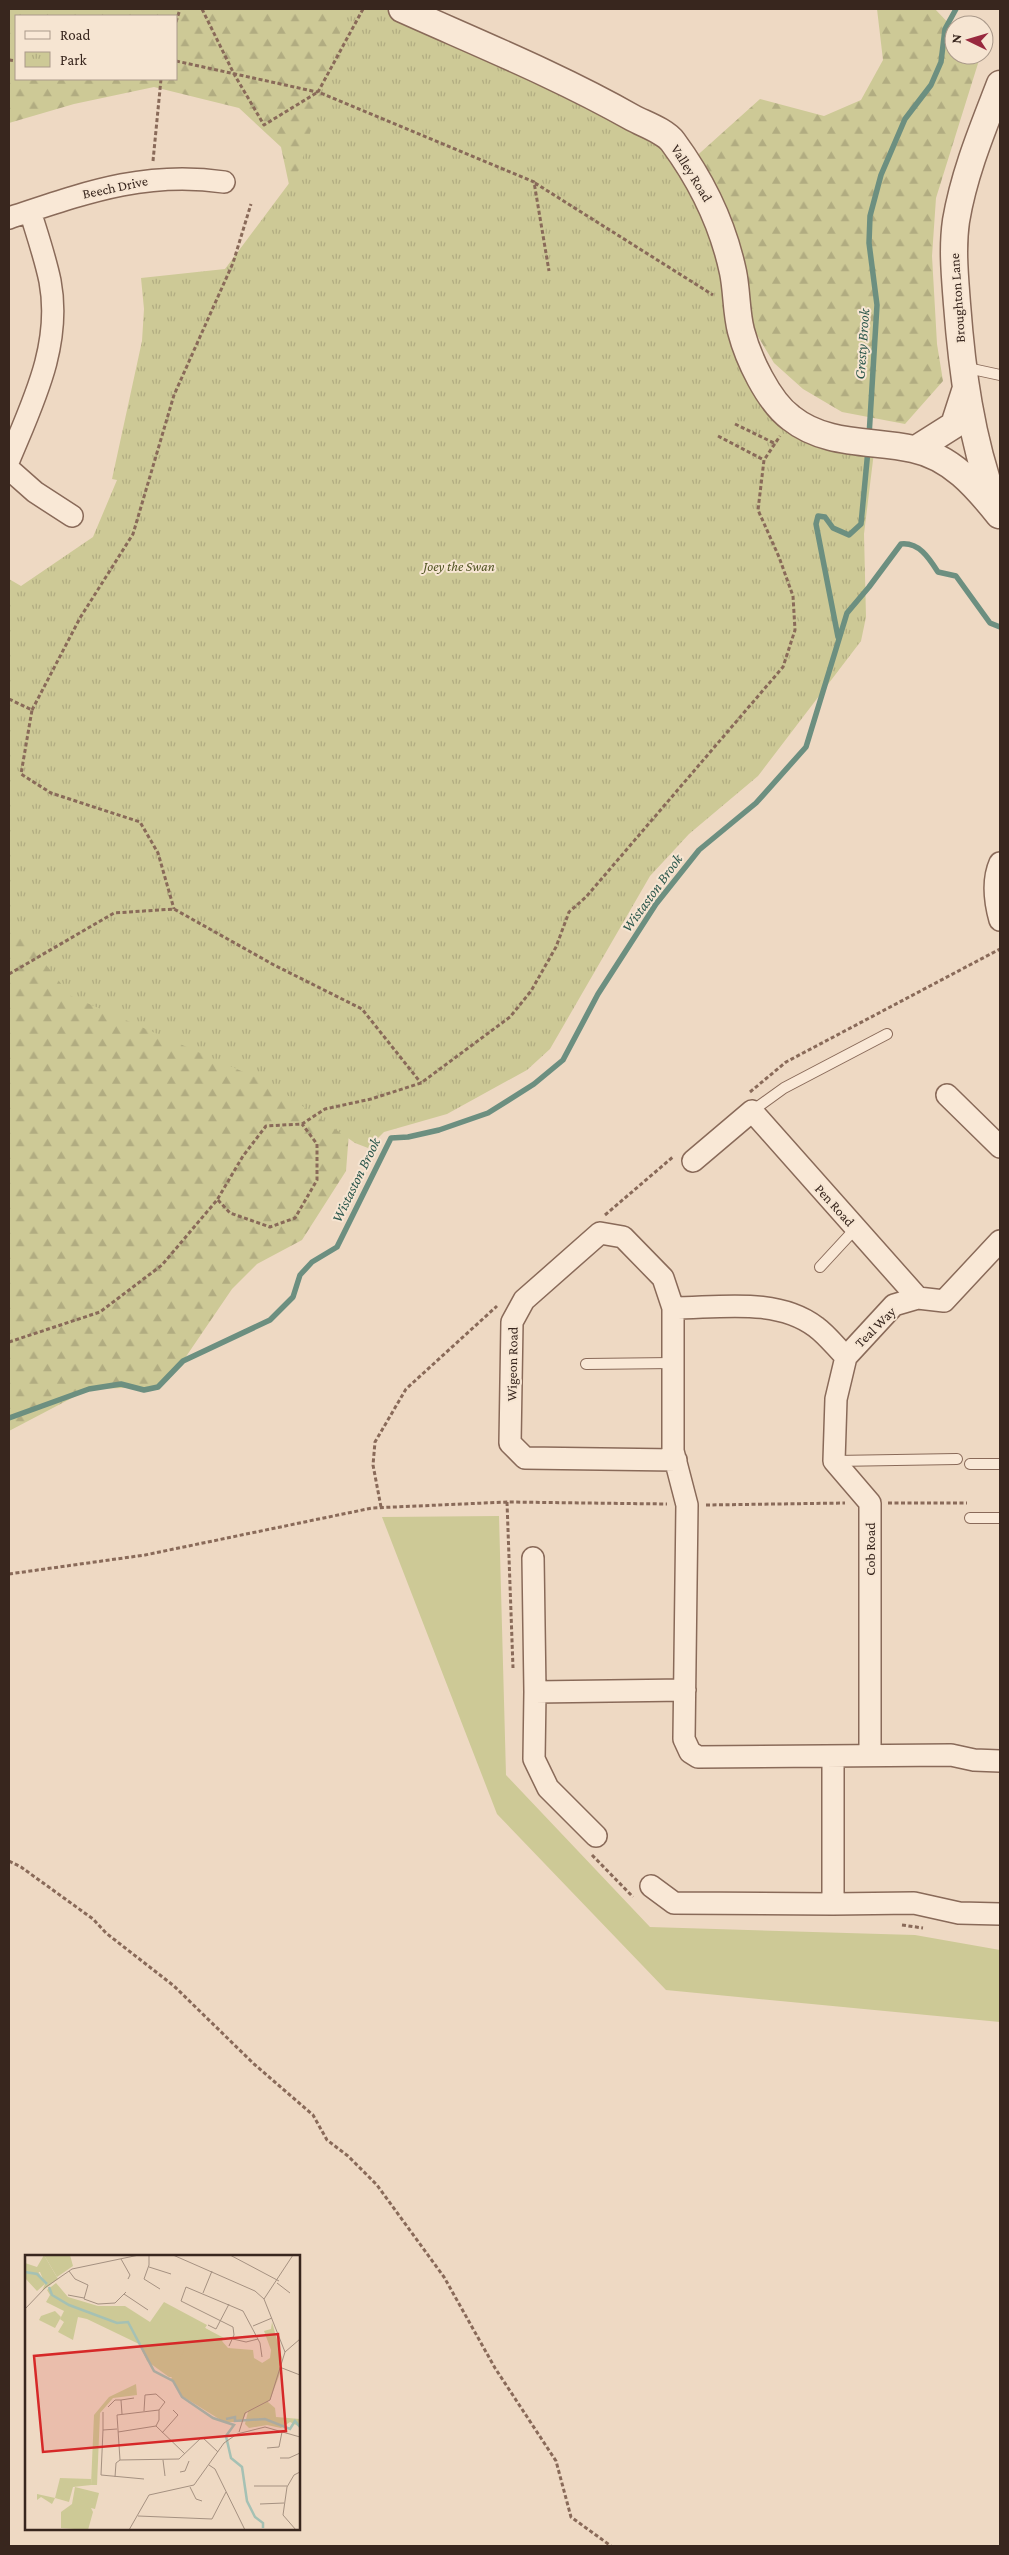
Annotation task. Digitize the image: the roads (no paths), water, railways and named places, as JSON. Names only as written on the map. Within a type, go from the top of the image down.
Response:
[{"type":"street","name":"Valley Road","points":[[402,9],[581,88],[671,139],[712,206],[733,271],[741,331],[765,388],[790,418],[813,432],[854,442],[889,444],[916,449],[965,475],[999,516]]},
{"type":"street","name":"Broughton Lane","points":[[999,516],[977,447],[964,378],[954,260],[956,222],[968,173],[1000,84]]},
{"type":"street","name":"Beech Drive","points":[[9,218],[96,190],[151,180],[182,178],[224,182]]},
{"type":"street","points":[[9,460],[40,385],[52,340],[53,320],[50,281],[30,211]]},
{"type":"street","points":[[916,449],[954,425],[964,378]]},
{"type":"street","points":[[9,469],[36,492],[72,516]]},
{"type":"street","points":[[1000,863],[995,886],[995,905],[1000,920]]},
{"type":"street","points":[[947,1096],[1000,1147]]},
{"type":"street","points":[[686,1157],[749,1103]]},
{"type":"street","name":"Pen Road","points":[[749,1103],[918,1298]]},
{"type":"street","name":"Wigeon Road","points":[[672,1308],[663,1278],[623,1237],[600,1233],[524,1300],[512,1322],[510,1443],[525,1458],[676,1460]]},
{"type":"street","name":"Teal Way","points":[[846,1357],[894,1305],[918,1298],[944,1301],[998,1248]]},
{"type":"street","points":[[834,1461],[836,1399],[846,1357],[815,1326],[785,1310],[672,1308],[673,1451],[687,1505],[684,1739],[690,1752],[698,1757],[951,1755],[974,1760],[1000,1761]]},
{"type":"street","name":"Cob Road","points":[[834,1461],[870,1503],[870,1755]]},
{"type":"street","points":[[533,1558],[534,1759],[548,1788],[591,1842]]},
{"type":"street","points":[[535,1692],[685,1690]]},
{"type":"street","points":[[833,1756],[833,1904]]},
{"type":"street","points":[[642,1892],[674,1903],[914,1903],[959,1913],[1000,1914]]},
{"type":"lane","points":[[964,378],[1000,375]]},
{"type":"lane","points":[[749,1103],[784,1088],[887,1034]]},
{"type":"lane","points":[[820,1267],[856,1228]]},
{"type":"lane","points":[[586,1364],[673,1363]]},
{"type":"lane","points":[[834,1461],[957,1459]]},
{"type":"lane","points":[[970,1464],[1000,1464]]},
{"type":"lane","points":[[970,1518],[1000,1518]]},
{"type":"waterway","name":"Gresty Brook","points":[[869,436],[877,305],[869,243],[870,216],[881,175],[905,119],[931,85],[941,62],[945,29],[956,9]]},
{"type":"waterway","name":"Gresty Brook","points":[[838,637],[816,524],[818,516],[825,517],[833,528],[849,535],[861,524],[868,450]]},
{"type":"waterway","name":"Wistaston Brook","points":[[9,1418],[89,1389],[121,1384],[144,1390],[158,1387],[183,1361],[270,1320],[293,1297],[300,1275],[312,1262],[337,1247],[391,1138],[408,1137],[439,1130],[488,1113],[534,1084],[563,1060],[598,994],[656,904],[699,850],[756,803],[806,747],[847,613],[901,544],[918,548],[927,556],[938,572],[956,576],[990,623],[1000,627]]},
{"type":"park label","name":"Joey the Swan","points":[[459,566]]}]
